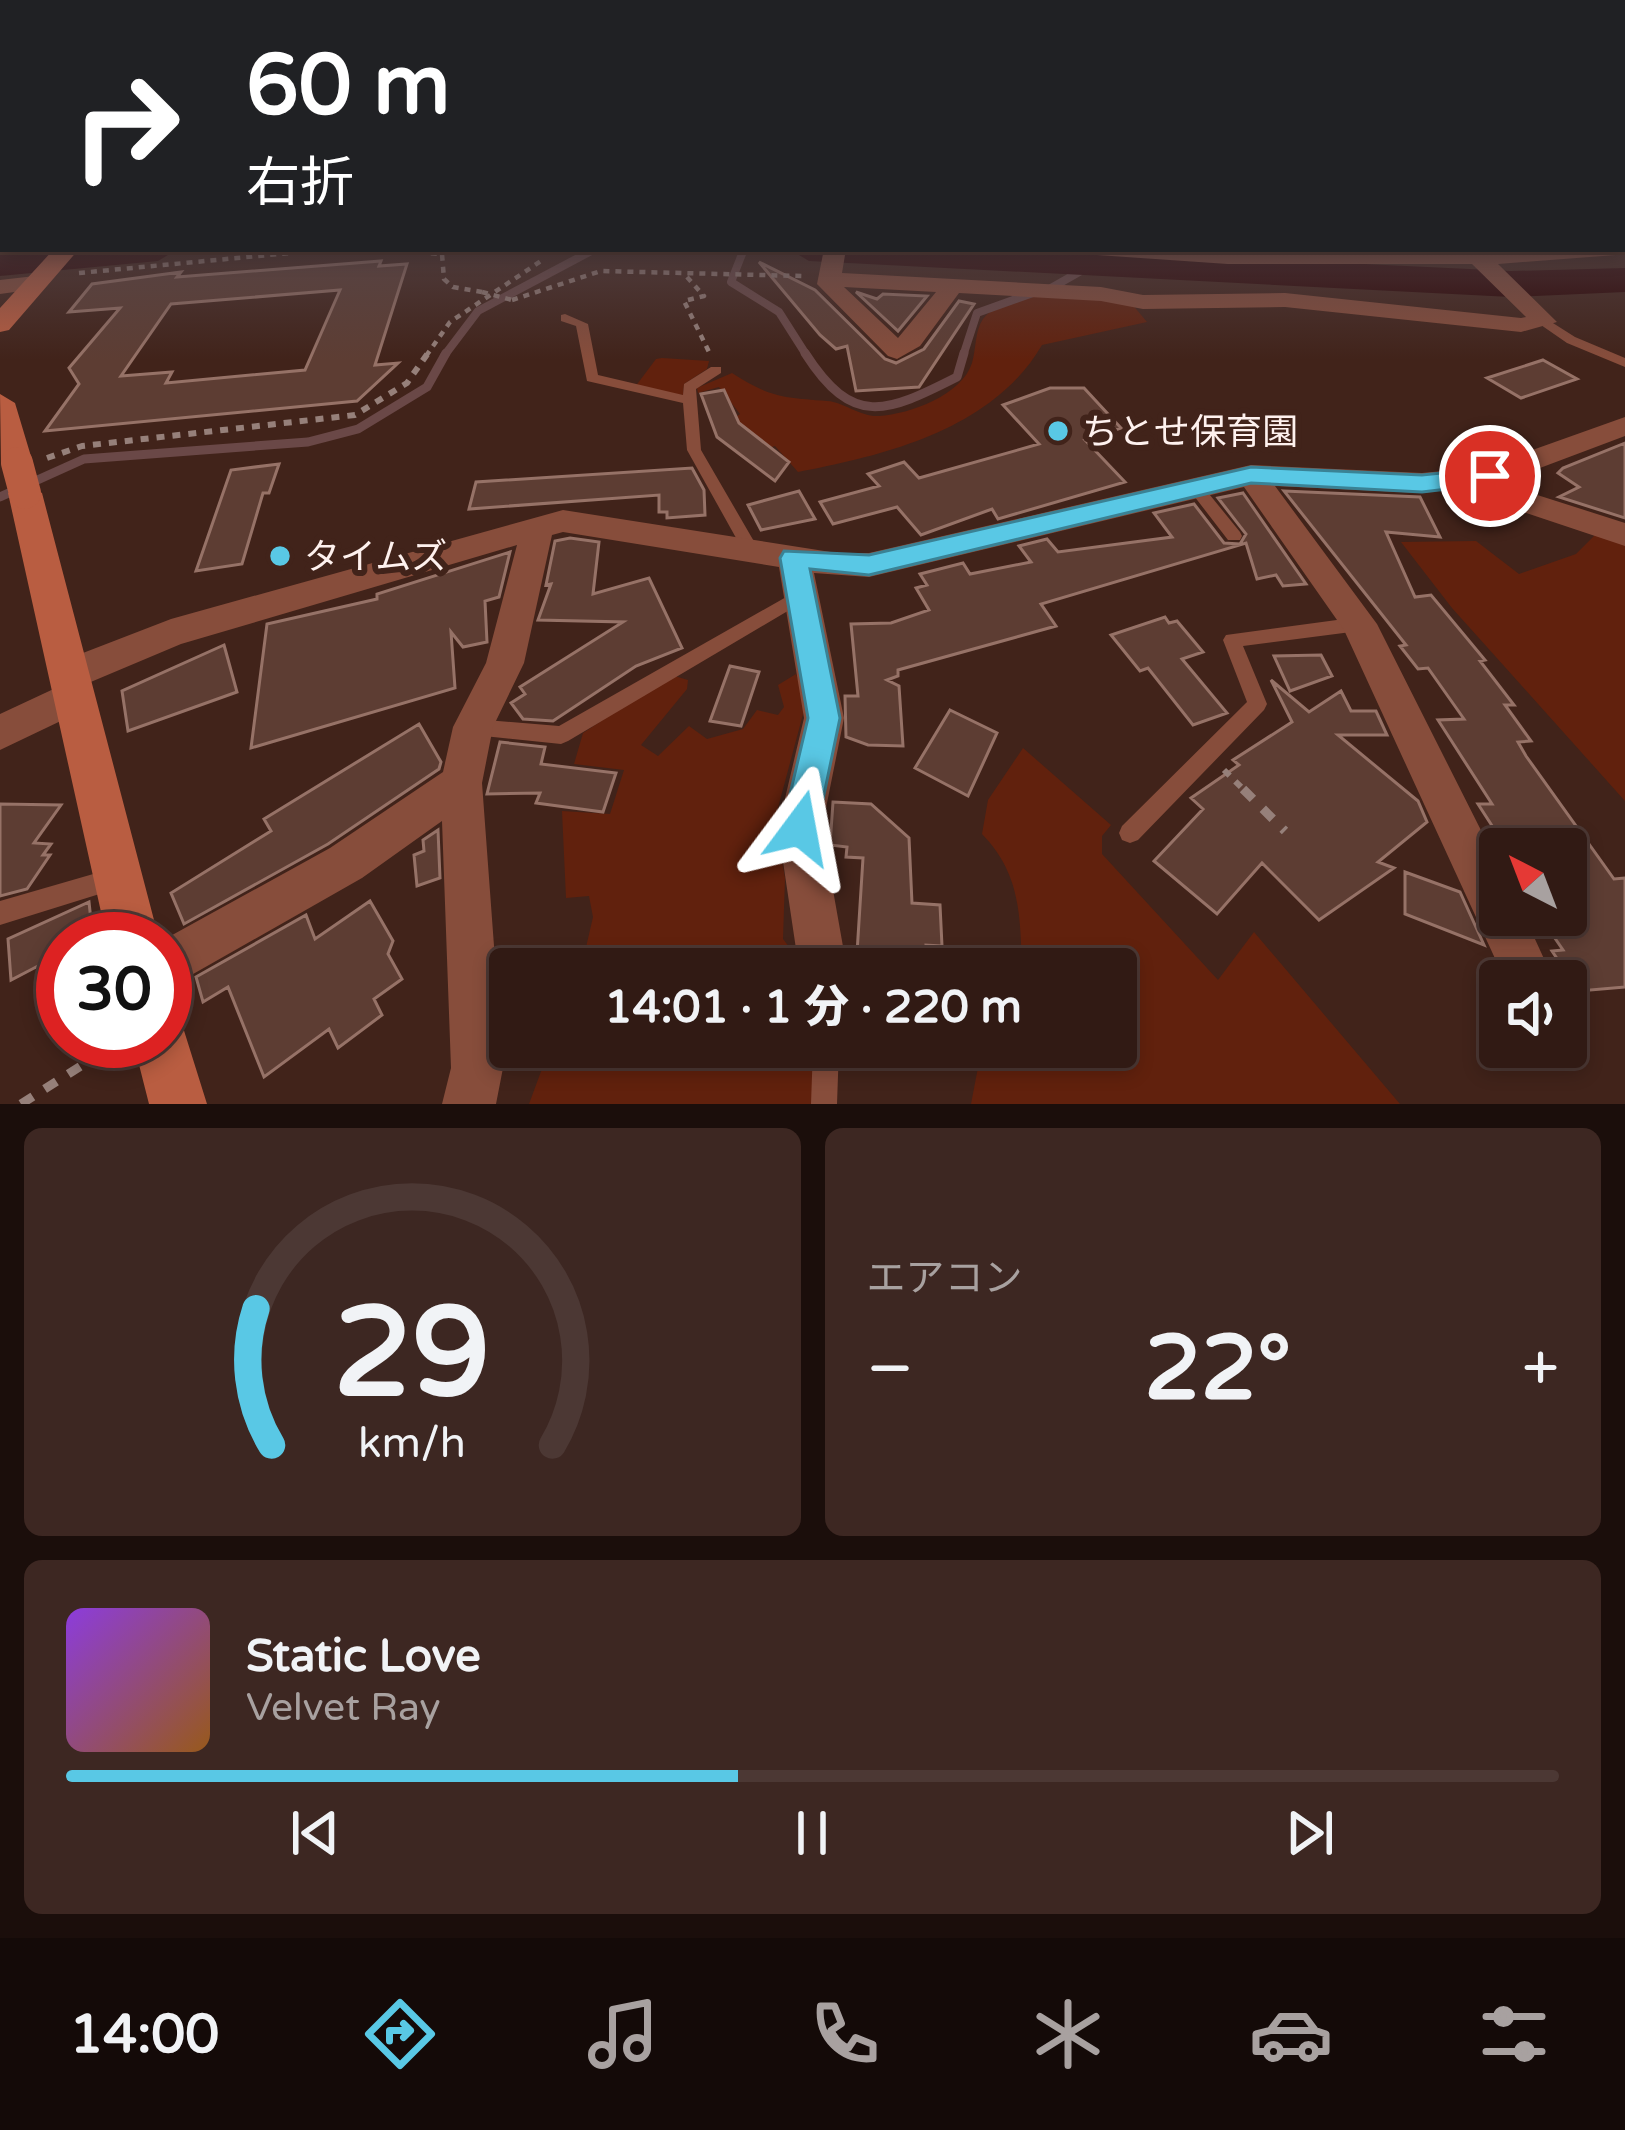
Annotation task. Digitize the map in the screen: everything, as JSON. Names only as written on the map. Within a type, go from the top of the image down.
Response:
[{"type":"street","points":[[0,324],[60,257]]},
{"type":"street","points":[[952,286],[911,341],[898,351],[828,284],[831,266],[952,286],[1101,294],[1143,302],[1285,300],[1522,325],[1543,318],[1481,258],[1221,257]]},
{"type":"street","points":[[0,287],[37,280]]},
{"type":"street","points":[[0,403],[27,472],[127,912]]},
{"type":"street","points":[[0,733],[73,685],[171,633],[390,574],[538,527],[590,522],[752,550],[798,576],[869,565],[1251,475],[1367,482],[1490,476],[1625,426]]},
{"type":"street","points":[[1251,475],[1359,624],[1521,960]]},
{"type":"street","points":[[1459,479],[1625,535]]},
{"type":"street","points":[[469,1104],[477,1068],[461,783],[473,727],[505,663],[538,527]]},
{"type":"street","points":[[798,576],[824,718],[800,828],[820,948]]},
{"type":"street","points":[[192,950],[346,863],[461,783]]},
{"type":"street","points":[[168,1068],[178,1104]]},
{"type":"lane","points":[[565,318],[582,324],[592,378],[689,400]]},
{"type":"lane","points":[[1543,318],[1571,340],[1625,363]]},
{"type":"lane","points":[[716,370],[689,387],[694,450],[752,550]]},
{"type":"lane","points":[[1196,488],[1234,536]]},
{"type":"lane","points":[[473,727],[561,735],[798,576]]},
{"type":"lane","points":[[1130,833],[1256,704],[1232,640],[1359,624]]},
{"type":"lane","points":[[0,913],[120,877]]},
{"type":"lane","points":[[824,1104],[825,1068]]},
{"type":"path","points":[[37,280],[260,257]]},
{"type":"path","points":[[442,257],[444,279],[453,287],[524,301],[545,287],[598,271],[685,275],[831,266]]},
{"type":"path","points":[[27,472],[82,446],[355,415],[407,383],[449,322],[541,261]]},
{"type":"path","points":[[685,275],[704,296],[684,302],[701,328]]},
{"type":"path","points":[[1208,758],[1285,831]]},
{"type":"path","points":[[21,1104],[78,1068]]},
{"type":"shaded area","points":[[1069,288],[1127,298],[1147,322],[1042,345],[1021,374],[967,418],[867,457],[798,472],[775,446],[759,451],[724,425],[740,414],[719,387],[698,393],[697,388],[732,373],[777,395],[833,402],[872,416],[905,411],[933,401],[958,384],[972,363],[980,324],[991,312],[1023,298]]},
{"type":"shaded area","points":[[656,359],[709,361],[707,369],[684,384],[683,395],[635,387]]},
{"type":"shaded area","points":[[1598,532],[1625,544],[1625,801],[1452,608],[1401,542],[1476,541],[1519,574],[1576,554]]},
{"type":"shaded area","points":[[796,674],[806,703],[775,819],[785,878],[783,939],[790,948],[586,948],[593,917],[589,896],[566,898],[562,811],[610,814],[624,770],[574,764],[583,733],[671,675],[688,680],[687,689],[641,745],[658,756],[689,726],[707,739],[743,729],[757,710],[778,715],[784,707],[778,685]]},
{"type":"shaded area","points":[[1023,748],[1111,825],[1102,836],[1102,854],[1218,980],[1254,932],[1400,1104],[971,1104],[978,1068],[1137,1068],[1137,948],[1021,948],[1011,880],[982,834],[988,800]]},
{"type":"shaded area","points":[[542,1068],[812,1068],[815,1104],[529,1104]]},
{"type":"building","points":[[381,261],[379,266],[407,264],[375,365],[398,363],[357,401],[45,431],[79,384],[69,368],[120,308],[69,312],[92,284],[181,272],[177,277]],"holes":[[[340,290],[305,370],[166,383],[172,372],[121,376],[171,304]]]},
{"type":"building","points":[[759,262],[815,290],[885,359],[896,363],[924,349],[959,301],[974,304],[919,387],[856,391],[847,346],[836,349],[820,335]]},
{"type":"building","points":[[856,292],[877,299],[883,294],[927,296],[898,331]]},
{"type":"building","points":[[1543,360],[1577,379],[1521,398],[1487,378]]},
{"type":"building","points":[[1050,388],[1084,388],[1121,428],[1085,440],[1125,482],[998,519],[992,509],[921,535],[897,507],[833,524],[820,502],[879,486],[868,474],[904,462],[919,478],[1039,444],[1003,405]]},
{"type":"building","points":[[724,390],[739,423],[789,462],[775,481],[717,437],[701,394]]},
{"type":"building","points":[[1625,443],[1625,518],[1559,497],[1579,487],[1558,473],[1563,468]]},
{"type":"building","points":[[279,464],[269,493],[263,493],[242,564],[196,571],[231,470]]},
{"type":"building","points":[[692,468],[704,490],[705,515],[667,518],[667,512],[659,512],[659,495],[469,509],[476,482]]},
{"type":"building","points":[[799,491],[815,519],[761,530],[748,505]]},
{"type":"building","points":[[1284,491],[1420,497],[1440,537],[1386,532],[1415,597],[1431,595],[1485,660],[1480,661],[1514,705],[1505,705],[1531,741],[1518,742],[1578,828],[1493,828],[1478,804],[1492,804],[1438,720],[1464,719],[1428,668],[1418,669],[1400,646],[1406,645]]},
{"type":"building","points":[[1243,493],[1306,584],[1283,586],[1276,575],[1257,579],[1246,543],[1041,604],[1056,626],[898,670],[898,676],[887,680],[899,686],[903,746],[868,745],[846,737],[845,696],[858,696],[851,624],[891,623],[929,610],[916,588],[927,585],[920,574],[963,563],[970,574],[1031,562],[1019,546],[1047,539],[1058,552],[1172,537],[1154,513],[1194,504],[1224,543],[1240,544],[1246,534],[1218,498]]},
{"type":"building","points":[[555,541],[599,542],[593,594],[649,578],[682,648],[636,666],[553,721],[523,719],[511,703],[525,694],[520,687],[623,622],[538,620],[551,584],[546,585]]},
{"type":"building","points":[[510,552],[499,597],[485,601],[487,642],[463,647],[451,632],[455,688],[251,748],[267,624],[377,599],[377,594]]},
{"type":"building","points":[[1165,617],[1169,623],[1177,621],[1203,652],[1182,659],[1227,713],[1193,725],[1148,668],[1140,671],[1111,635]]},
{"type":"building","points":[[224,645],[237,692],[128,731],[122,691]]},
{"type":"building","points":[[1321,655],[1332,676],[1290,691],[1274,656]]},
{"type":"building","points":[[730,666],[759,672],[741,726],[710,721]]},
{"type":"building","points":[[1271,680],[1309,712],[1341,691],[1351,711],[1376,711],[1387,735],[1338,735],[1418,801],[1427,822],[1378,862],[1394,868],[1319,920],[1262,863],[1217,914],[1154,861],[1203,809],[1191,798],[1239,765],[1233,760],[1292,722]]},
{"type":"building","points":[[950,710],[997,733],[968,796],[915,768]]},
{"type":"building","points":[[419,724],[441,762],[439,769],[328,844],[192,920],[192,912],[179,912],[171,893],[271,831],[264,819]]},
{"type":"building","points":[[500,742],[545,747],[541,764],[616,773],[603,812],[536,803],[540,793],[487,794]]},
{"type":"building","points":[[833,802],[871,804],[909,838],[912,903],[940,905],[942,946],[857,948],[863,858],[846,857],[847,847],[830,845]]},
{"type":"building","points":[[0,804],[61,805],[34,843],[51,844],[43,855],[50,855],[27,889],[0,896]]},
{"type":"building","points":[[438,830],[440,878],[417,886],[414,855],[424,851],[423,840]]},
{"type":"building","points":[[1587,841],[1614,879],[1625,878],[1625,987],[1587,990],[1587,960],[1558,960],[1552,951],[1563,950],[1553,936],[1587,936]]},
{"type":"building","points":[[1405,872],[1460,892],[1484,945],[1405,914]]},
{"type":"building","points":[[370,901],[393,941],[388,954],[402,979],[374,999],[382,1015],[338,1048],[329,1029],[264,1077],[228,987],[203,1002],[196,977],[306,915],[315,939]]},
{"type":"building","points":[[89,902],[90,912],[67,912]]},
{"type":"building","points":[[36,926],[36,967],[11,980],[8,939]]},
{"type":"waterway","points":[[0,264],[79,257]]},
{"type":"waterway","points":[[445,354],[478,311],[581,257]]},
{"type":"waterway","points":[[741,257],[731,282],[779,312],[806,354]]},
{"type":"waterway","points":[[960,257],[1511,284],[1625,280]]},
{"type":"waterway","points":[[1051,288],[1088,267]]},
{"type":"waterway","points":[[963,356],[977,313],[1033,293]]},
{"type":"waterway","points":[[806,354],[839,393],[872,407],[910,399],[957,377],[964,353]]},
{"type":"waterway","points":[[0,497],[84,459],[308,442],[358,429],[427,387],[445,354]]},
{"type":"place","name":"ちとせ保育園","points":[[1058,431]]},
{"type":"place","name":"タイムズ","points":[[280,556]]},
{"type":"route","points":[[800,828],[824,718],[794,558],[869,565],[1251,475],[1422,483],[1490,476]]}]
